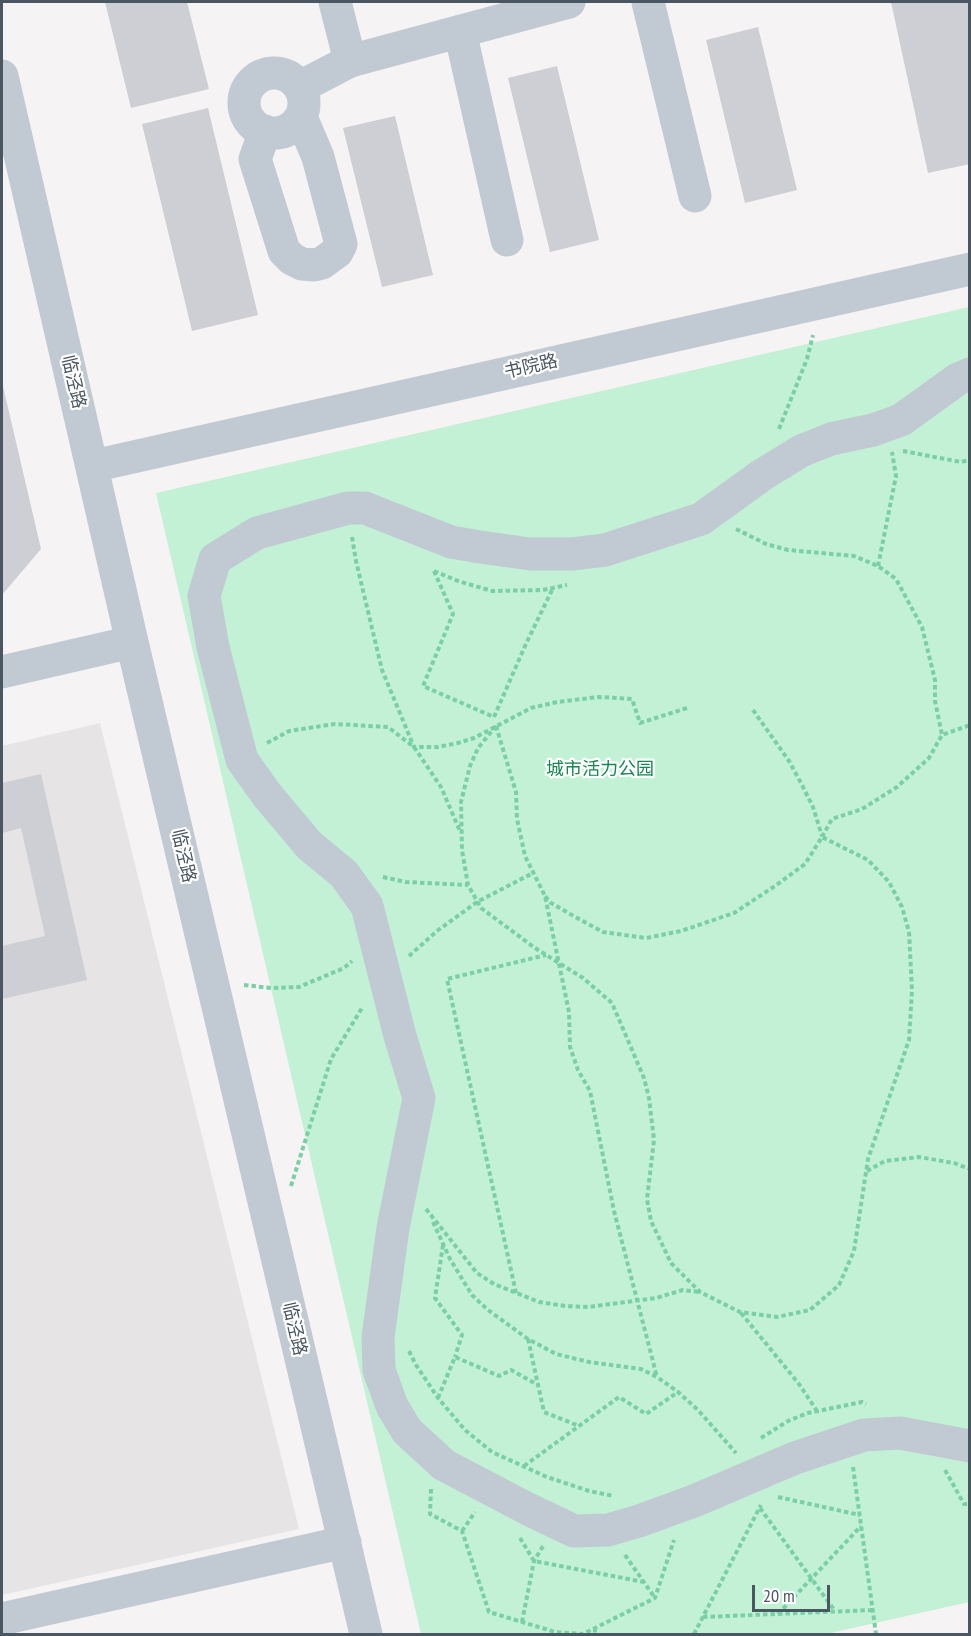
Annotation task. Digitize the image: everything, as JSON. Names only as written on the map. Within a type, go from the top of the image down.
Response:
[{"type":"street","points":[[335,2],[350,61]]},
{"type":"street","points":[[265,131],[255,159],[284,251],[292,259],[302,264],[322,263],[337,252],[341,244],[318,157],[300,102],[293,79],[284,74],[273,73],[254,80],[244,99],[249,119],[265,131],[276,133],[286,131],[295,125],[300,102],[350,61],[569,2]]},
{"type":"street","points":[[648,2],[695,196]]},
{"type":"street","points":[[460,31],[507,240]]},
{"type":"street","name":"临泾路","points":[[2,76],[132,642],[366,1635]]},
{"type":"street","name":"书院路","points":[[93,466],[969,269]]},
{"type":"street","points":[[969,374],[958,379],[901,420],[873,430],[831,439],[801,451],[762,475],[701,519],[605,550],[572,554],[530,554],[451,542],[365,508],[348,508],[257,533],[215,559],[204,596],[213,647],[242,760],[267,795],[309,845],[344,874],[367,906],[419,1098],[393,1228],[378,1337],[380,1370],[392,1406],[407,1431],[444,1465],[574,1531],[608,1530],[639,1521],[685,1505],[795,1458],[864,1435],[900,1433],[927,1440],[969,1446]]},
{"type":"street","points":[[2,672],[132,642]]},
{"type":"street","points":[[2,1619],[345,1542]]},
{"type":"path","points":[[762,475],[807,359],[819,303]]},
{"type":"path","points":[[878,566],[896,476],[891,448],[961,462],[969,460]]},
{"type":"path","points":[[348,508],[356,561],[382,670],[414,747],[441,787],[462,834]]},
{"type":"path","points":[[701,519],[736,529],[765,544],[788,550],[854,556],[878,566],[896,579],[922,627],[935,680],[935,701],[942,735]]},
{"type":"path","points":[[434,571],[453,614],[423,686],[494,717],[552,588]]},
{"type":"path","points":[[242,760],[289,731],[334,724],[388,727],[414,747],[438,747],[474,738],[531,708],[599,697],[632,699],[640,723],[687,708]]},
{"type":"path","points":[[496,726],[478,748],[470,766],[461,802],[462,850],[468,885],[481,908],[505,927],[583,978],[612,1003],[644,1078],[654,1140],[647,1199],[651,1221],[671,1263],[700,1292],[740,1312],[777,1317],[810,1310],[839,1285],[854,1251],[866,1171],[876,1131],[909,1040],[912,978],[909,932],[902,907],[889,882],[868,860],[822,837],[813,807],[793,768],[753,710]]},
{"type":"path","points":[[496,726],[516,792],[517,819],[525,856],[545,896],[551,903],[603,932],[646,938],[681,932],[734,913],[776,886],[805,864],[832,819],[862,809],[897,787],[929,758],[942,735],[969,725]]},
{"type":"path","points":[[334,865],[406,882],[468,885]]},
{"type":"path","points":[[287,1194],[296,1173],[331,1059],[354,1019],[385,978],[437,931],[477,902],[533,873]]},
{"type":"path","points":[[545,896],[569,1012],[570,1047],[578,1070],[590,1091],[614,1211],[657,1377]]},
{"type":"path","points":[[213,981],[271,988],[299,987],[344,968],[376,942]]},
{"type":"path","points":[[516,1293],[447,979],[547,955]]},
{"type":"path","points":[[866,1171],[885,1161],[920,1157],[954,1163],[969,1169]]},
{"type":"path","points":[[403,1176],[430,1216],[477,1273],[494,1284],[539,1302],[588,1307],[638,1300],[683,1290],[700,1292]]},
{"type":"path","points":[[430,1216],[472,1295],[488,1310],[556,1354],[589,1362],[641,1368],[657,1377],[698,1410],[738,1456]]},
{"type":"path","points":[[438,1398],[462,1335],[435,1298],[443,1243]]},
{"type":"path","points":[[740,1312],[799,1384],[817,1411]]},
{"type":"path","points":[[528,1338],[544,1412],[580,1426]]},
{"type":"path","points":[[406,1344],[416,1365],[438,1398],[465,1430],[492,1452],[589,1491],[616,1497]]},
{"type":"path","points":[[455,1357],[499,1376],[510,1370],[538,1385]]},
{"type":"path","points":[[524,1466],[619,1397],[646,1414],[678,1392]]},
{"type":"path","points":[[755,1442],[788,1421],[817,1411],[862,1402],[873,1407]]},
{"type":"path","points":[[849,1440],[876,1635]]},
{"type":"path","points":[[927,1440],[940,1460],[954,1490],[964,1503],[969,1504]]},
{"type":"path","points":[[733,1461],[743,1452]]},
{"type":"path","points":[[432,1454],[430,1514],[462,1531],[489,1612],[556,1633],[583,1634],[655,1598],[685,1505]]},
{"type":"path","points":[[768,1495],[860,1515]]},
{"type":"path","points":[[694,1635],[763,1502]]},
{"type":"path","points":[[760,1508],[835,1611]]},
{"type":"path","points":[[522,1622],[534,1561],[557,1522]]},
{"type":"path","points":[[778,1614],[861,1525]]},
{"type":"path","points":[[608,1530],[655,1598]]},
{"type":"path","points":[[534,1561],[644,1582]]},
{"type":"path","points":[[703,1617],[873,1610]]},
{"type":"path","points":[[595,1628],[595,1635]]},
{"type":"shaded area","points":[[100,723],[299,1529],[2,1595],[2,746]]},
{"type":"green space","name":"城市活力公园","points":[[969,307],[969,1602],[826,1634],[421,1634],[156,493]]},
{"type":"building","points":[[105,2],[187,2],[209,89],[131,108]]},
{"type":"building","points":[[891,2],[970,2],[970,164],[928,173]]},
{"type":"building","points":[[758,27],[797,190],[745,203],[706,40]]},
{"type":"building","points":[[557,66],[599,240],[550,252],[508,78]]},
{"type":"building","points":[[208,108],[258,315],[192,331],[142,124]]},
{"type":"building","points":[[395,116],[433,275],[382,287],[343,128]]},
{"type":"building","points":[[2,382],[41,549],[2,595]]},
{"type":"building","points":[[41,774],[87,980],[2,999],[2,946],[45,936],[21,828],[2,833],[2,783]]}]
